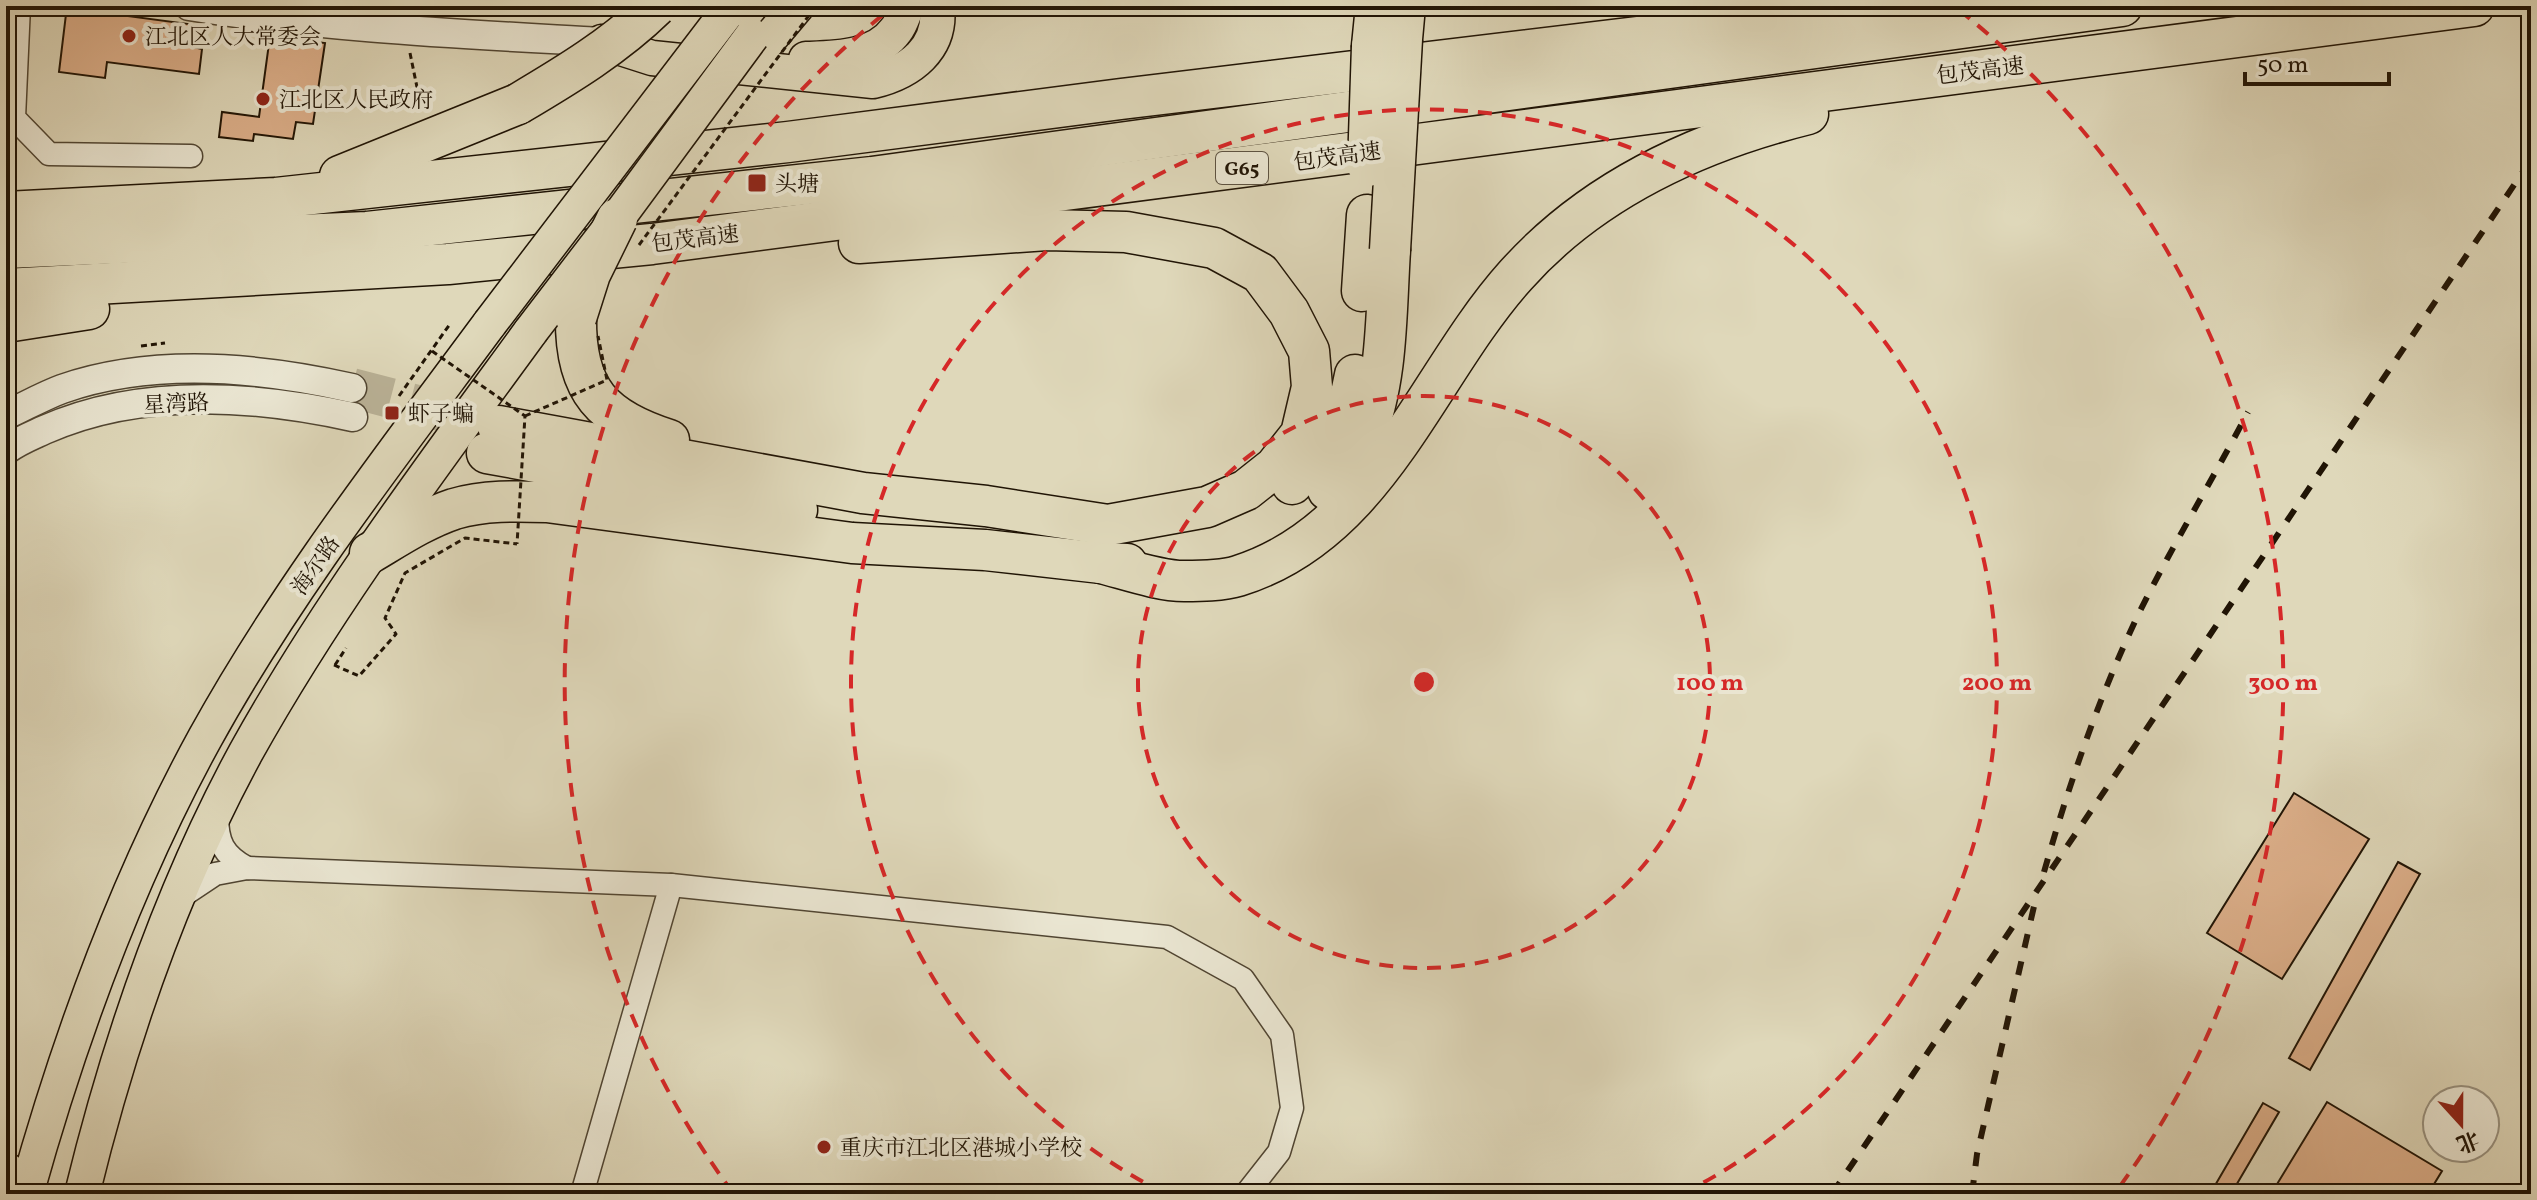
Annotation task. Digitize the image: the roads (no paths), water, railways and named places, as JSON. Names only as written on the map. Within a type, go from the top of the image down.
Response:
[{"type":"highway","points":[[276,198],[364,168],[518,104],[578,69],[656,6]]},
{"type":"highway","points":[[370,553],[418,525],[454,509],[499,501],[547,502],[852,543],[985,550],[1101,563],[1180,565],[1230,556],[1262,544],[1316,504],[1345,471],[1363,440],[1378,394],[1390,250],[1393,30],[1376,6]]},
{"type":"highway","points":[[1675,33],[1714,6]]},
{"type":"highway","points":[[6,212],[276,198],[788,142],[1896,6]]},
{"type":"highway","name":"包茂高速","points":[[6,248],[367,232],[857,178],[2122,6]]},
{"type":"highway","name":"包茂高速","points":[[6,289],[448,264],[652,244],[2474,6]]},
{"type":"highway","points":[[1101,563],[1180,581],[1235,577],[1270,563],[1307,541],[1330,523],[1364,488],[1415,420],[1478,322],[1516,274],[1560,232],[1604,198],[1656,169],[1758,126],[1843,106],[2297,40],[2493,6]]},
{"type":"highway","points":[[985,550],[504,431],[863,493],[986,506],[1167,533],[1212,527],[1256,508],[1290,486],[1322,452],[1340,424],[1353,388],[1367,215],[1393,30]]},
{"type":"highway","points":[[448,264],[549,265],[1047,230],[1126,232],[1214,248],[1260,273],[1289,312],[1309,351],[1312,387],[1301,434],[1275,467],[1246,490],[1207,507],[1108,525]]},
{"type":"highway","points":[[624,237],[590,274],[587,327],[576,348],[595,396],[615,417],[643,432],[672,441],[866,471],[986,506]]},
{"type":"highway","points":[[6,322],[306,273]]},
{"type":"highway","points":[[6,1173],[9,1194]]},
{"type":"main road","name":"海尔路","points":[[82,1194],[123,1044],[179,898],[217,809],[276,701],[370,553],[531,331],[624,237],[691,118],[759,40],[775,6]]},
{"type":"main road","points":[[602,42],[659,42],[805,59],[844,58],[872,50],[896,31],[907,6]]},
{"type":"main road","points":[[602,42],[652,58],[873,81],[896,76],[919,61],[936,29],[937,6]]},
{"type":"main road","points":[[759,40],[805,8]]},
{"type":"main road","name":"海尔路","points":[[26,1194],[61,1072],[96,975],[141,867],[183,778],[242,674],[395,452],[728,10]]},
{"type":"street","points":[[19,6],[14,118],[49,154],[191,156]]},
{"type":"street","points":[[189,6],[347,25],[602,42],[622,6]]},
{"type":"street","name":"星湾路","points":[[6,415],[61,390],[115,376],[181,370],[246,370],[352,388]]},
{"type":"street","name":"星湾路","points":[[6,450],[73,417],[122,406],[187,400],[246,400],[300,406],[353,417]]},
{"type":"street","points":[[217,809],[220,843],[233,860],[247,868]]},
{"type":"street","points":[[179,898],[215,874],[247,868],[671,885],[1167,937],[1243,979],[1282,1035],[1292,1108],[1279,1152],[1246,1194]]},
{"type":"street","points":[[582,1194],[671,885]]},
{"type":"lane","points":[[347,25],[369,6]]},
{"type":"tunnel","points":[[352,388],[498,426]]},
{"type":"railway","points":[[1832,1194],[2531,160]]},
{"type":"railway","points":[[2044,872],[2110,677],[2164,564],[2248,412]]},
{"type":"railway","points":[[1972,1194],[1977,1154],[2035,902]]},
{"type":"place","name":"江北区人大常委会","points":[[129,36]]},
{"type":"place","name":"江北区人民政府","points":[[263,99]]},
{"type":"place","name":"头塘","points":[[757,183]]},
{"type":"place","name":"虾子蝙","points":[[392,413]]},
{"type":"place","name":"重庆市江北区港城小学校","points":[[824,1147]]}]
